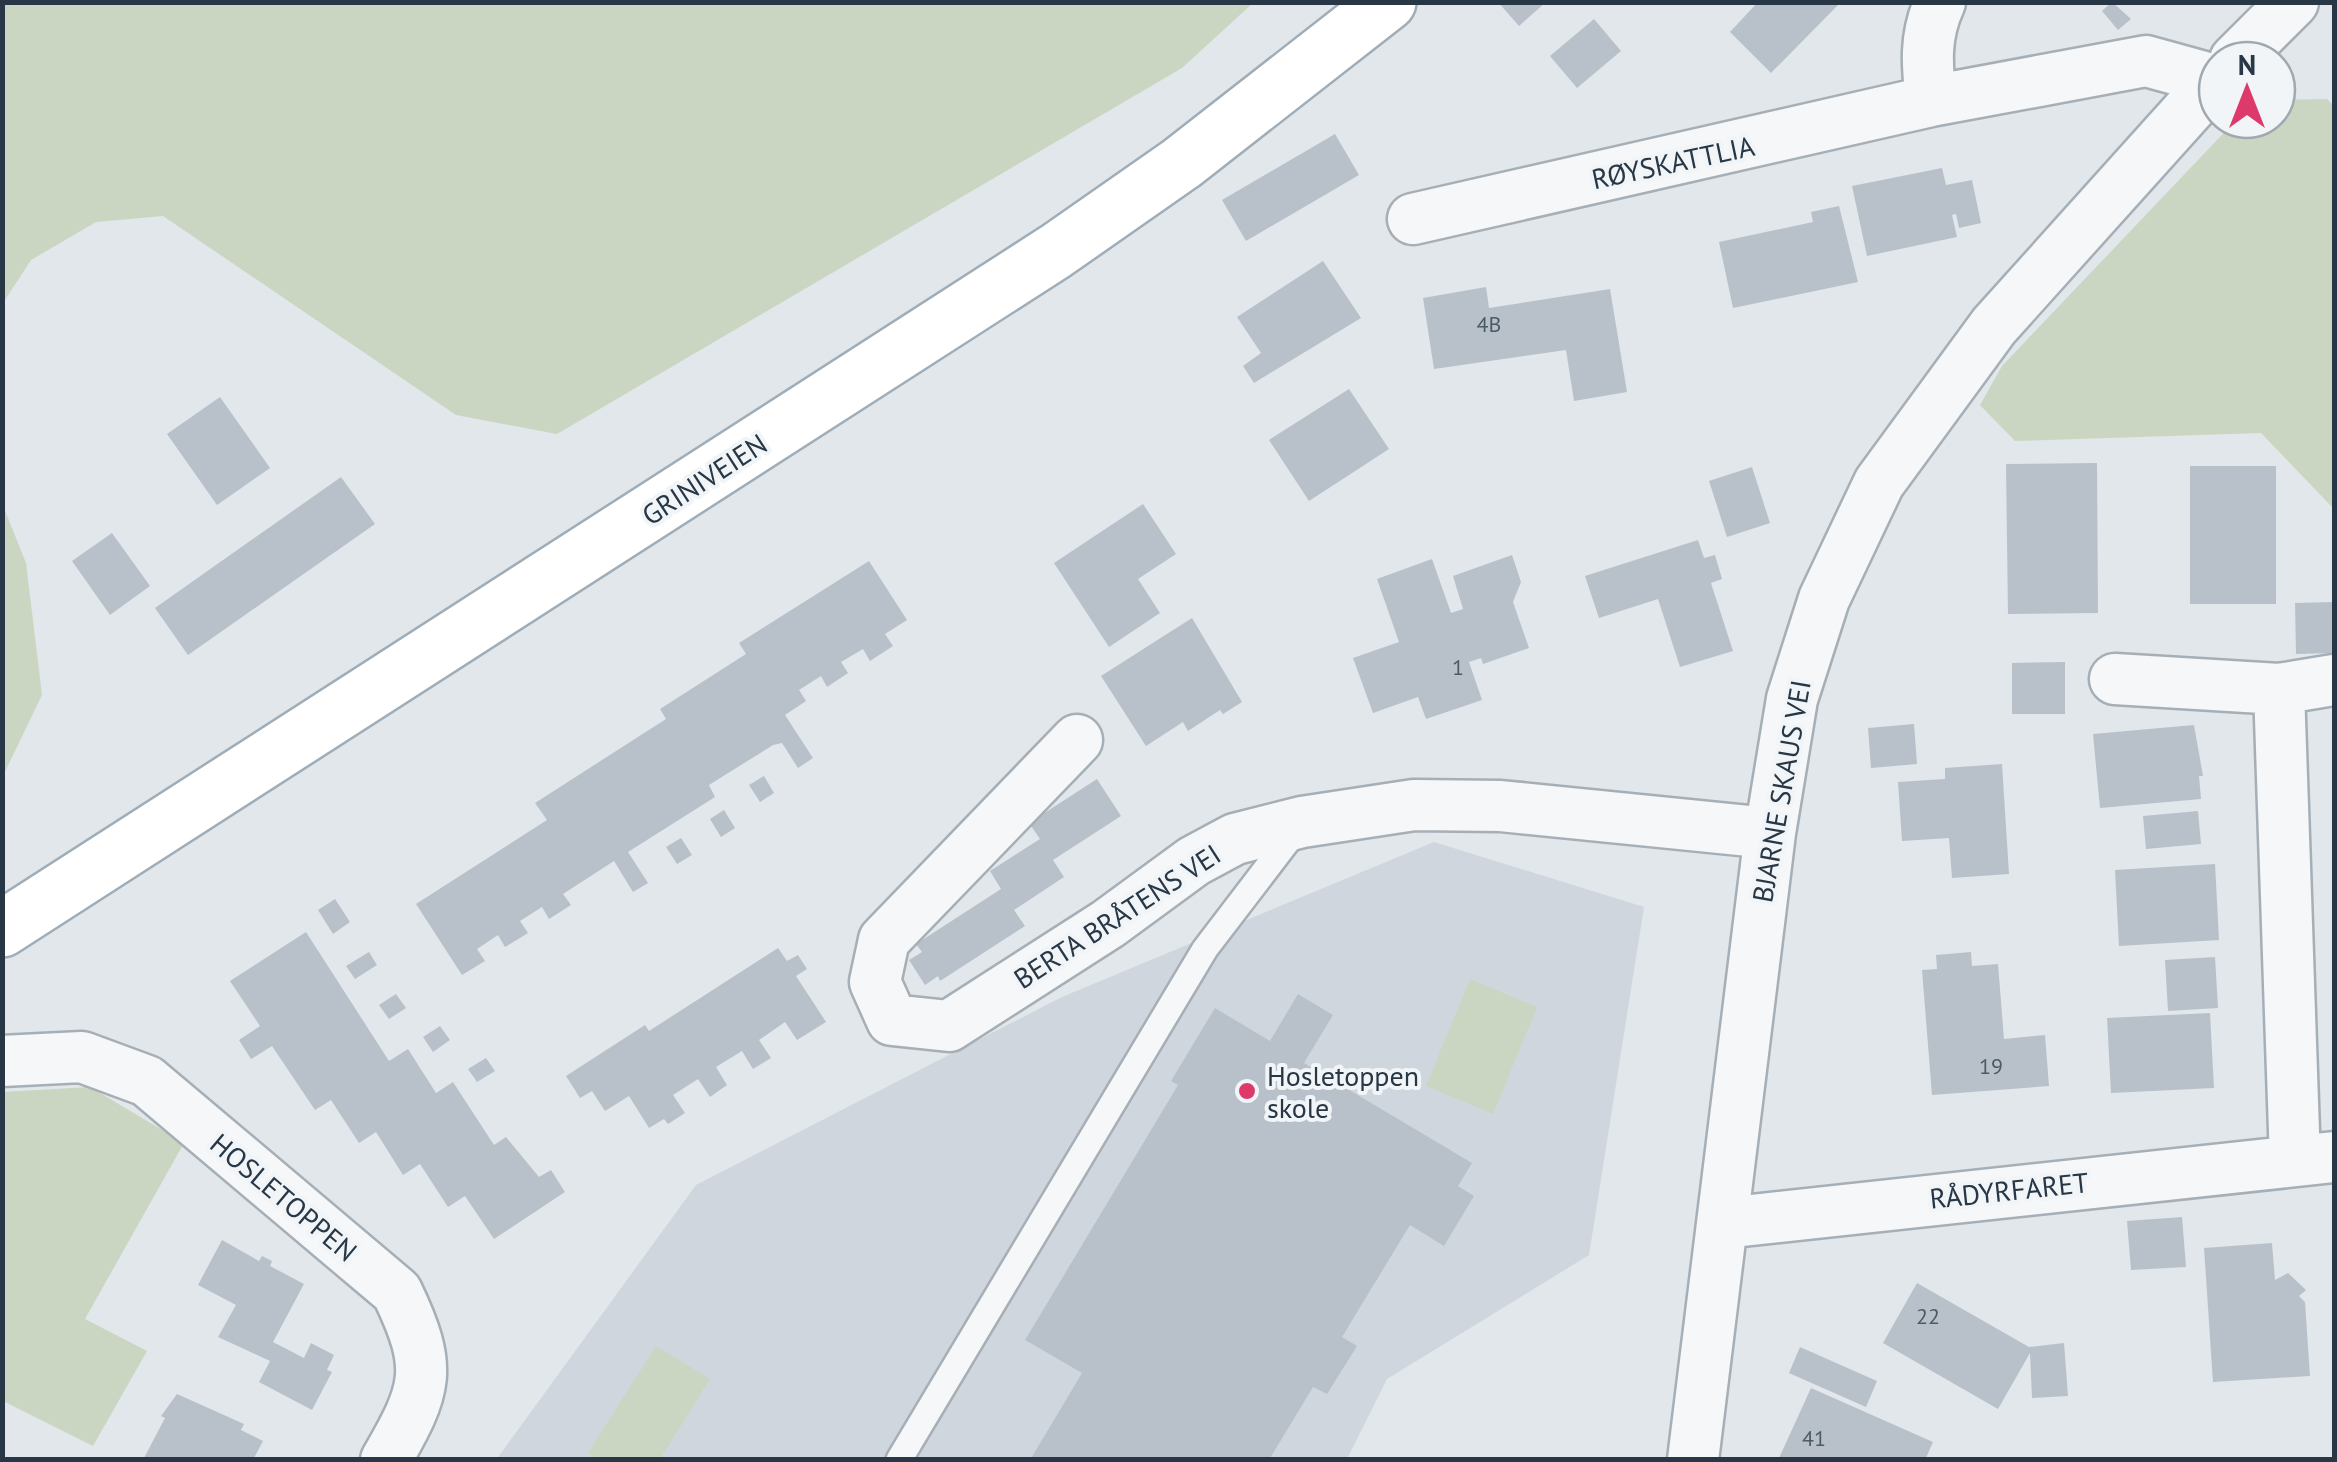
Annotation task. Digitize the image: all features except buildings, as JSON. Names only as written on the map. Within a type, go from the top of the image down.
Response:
[{"type":"main road","name":"GRINIVEIEN","points":[[2,930],[1042,260],[1182,163],[1388,2]]},
{"type":"street","points":[[1931,102],[1926,62],[1930,25],[1940,2]]},
{"type":"street","name":"BJARNE SKAUS VEI","points":[[2254,40],[2293,2]]},
{"type":"street","name":"RØYSKATTLIA","points":[[1414,220],[1931,102],[2146,61],[2197,68]]},
{"type":"street","name":"BJARNE SKAUS VEI","points":[[1693,1460],[1770,833],[1792,699],[1824,599],[1879,482],[1994,326],[2197,100]]},
{"type":"street","points":[[2115,679],[2280,689],[2334,680]]},
{"type":"street","name":"RÅDYRFARET","points":[[1724,1223],[2315,1159],[2280,689]]},
{"type":"street","name":"BERTA BRÅTENS VEI","points":[[1077,740],[884,940],[875,982],[892,1020],[949,1026],[1108,924],[1194,861],[1236,839],[1302,822],[1414,805],[1500,806],[1770,833]]},
{"type":"street","name":"HOSLETOPPEN","points":[[2,1062],[82,1057],[147,1081],[397,1292],[412,1324],[422,1381],[418,1404],[386,1460]]},
{"type":"lane","points":[[899,1460],[1204,949],[1302,822]]},
{"type":"shaded area","name":"Hosletoppen skole","points":[[1434,842],[1644,907],[1589,1255],[1387,1379],[1347,1459],[496,1460],[696,1185],[1062,997]]},
{"type":"green space","points":[[3,2],[1253,3],[1182,68],[557,434],[456,415],[163,216],[96,222],[31,260],[3,303]]},
{"type":"green space","points":[[2327,99],[2334,106],[2334,509],[2261,433],[2015,441],[1980,405],[2002,366],[2217,140],[2297,140],[2297,100]]},
{"type":"green space","points":[[2,503],[26,563],[42,695],[3,776]]},
{"type":"green space","points":[[1470,979],[1537,1007],[1493,1114],[1426,1086]]},
{"type":"green space","points":[[90,1087],[184,1143],[85,1319],[147,1351],[93,1446],[3,1401],[2,1092]]},
{"type":"green space","points":[[656,1346],[710,1379],[660,1459],[598,1459],[588,1453]]},
{"type":"place","name":"Hosletoppen skole","points":[[1247,1091]]}]
